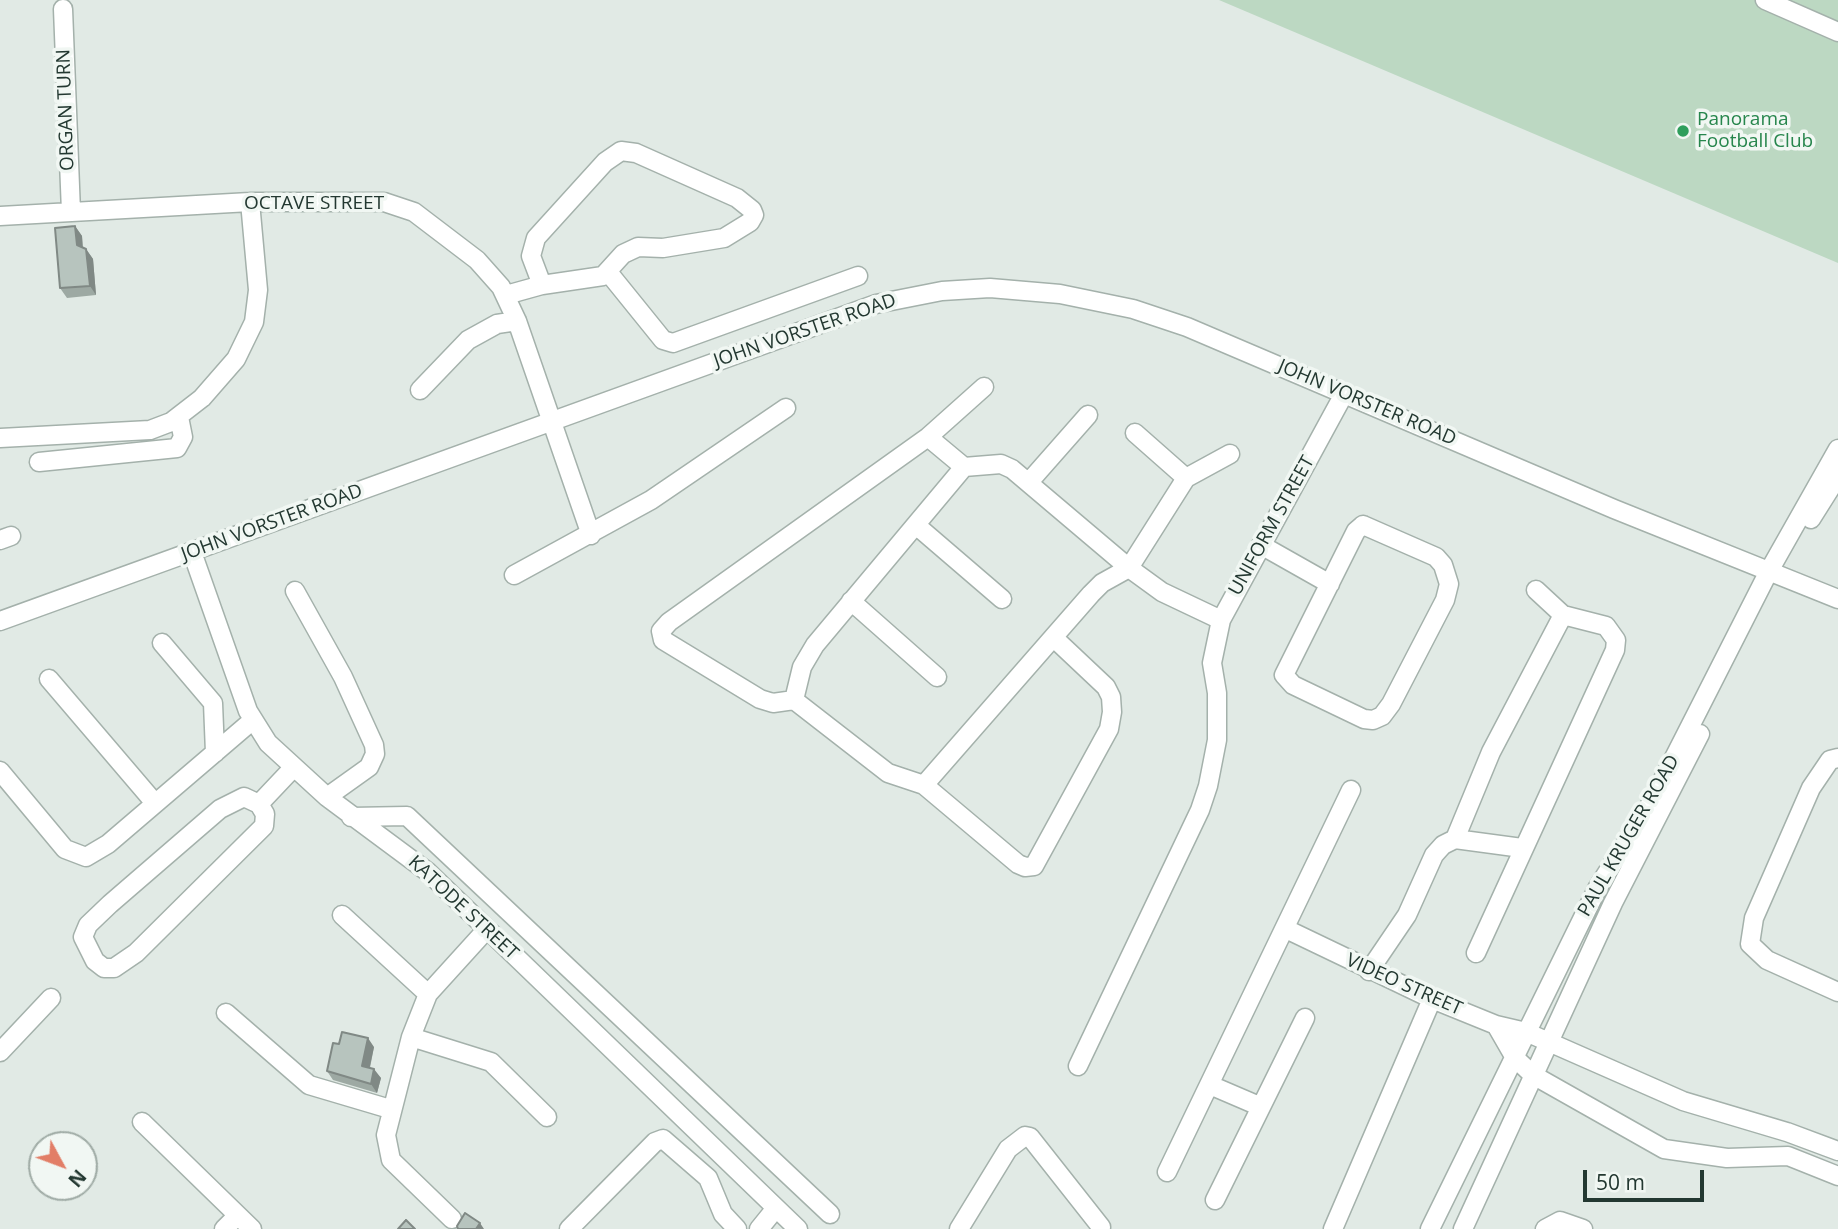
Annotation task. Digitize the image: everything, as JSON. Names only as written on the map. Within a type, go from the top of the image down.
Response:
[{"type":"street","points":[[1765,0],[1838,33]]},
{"type":"street","name":"ORGAN TURN","points":[[63,9],[71,212]]},
{"type":"street","points":[[506,295],[542,285],[595,278],[608,272],[623,254],[638,247],[663,248],[724,238],[750,222],[752,210],[737,198],[636,153],[621,152],[605,163],[536,238],[531,256],[542,285]]},
{"type":"street","points":[[0,438],[144,431],[163,426],[179,417],[230,368],[254,322],[258,290],[250,202]]},
{"type":"street","name":"OCTAVE STREET","points":[[0,216],[250,202],[376,202],[400,206],[421,217],[477,260],[496,279],[506,295],[591,536]]},
{"type":"street","points":[[608,272],[663,340],[673,343],[858,276]]},
{"type":"street","name":"JOHN VORSTER ROAD","points":[[0,621],[876,304],[942,291],[990,288],[1039,290],[1133,309],[1222,341],[1614,509],[1838,599]]},
{"type":"street","points":[[420,390],[468,340],[497,324],[517,321]]},
{"type":"street","points":[[984,387],[928,437],[668,622],[661,631],[666,643],[760,699],[773,703],[794,700],[888,773],[924,785],[1018,864],[1030,867],[1037,862],[1109,729],[1112,712],[1111,697],[1106,687],[1054,638]]},
{"type":"street","name":"UNIFORM STREET","points":[[1078,1066],[1200,810],[1208,786],[1217,740],[1217,693],[1212,663],[1220,620],[1344,394]]},
{"type":"street","points":[[514,575],[591,536],[651,500],[786,408]]},
{"type":"street","points":[[1029,482],[1087,415]]},
{"type":"street","points":[[39,462],[177,448],[183,437],[179,417]]},
{"type":"street","points":[[1135,433],[1186,478]]},
{"type":"street","points":[[928,437],[964,467],[1001,464],[1029,482],[1129,568],[1162,592],[1220,620]]},
{"type":"street","name":"PAUL KRUGER ROAD","points":[[1463,1229],[1613,903],[1838,449]]},
{"type":"street","points":[[924,785],[1102,583],[1129,568],[1186,478],[1230,454]]},
{"type":"street","points":[[794,700],[808,656],[964,467]]},
{"type":"street","name":"PAUL KRUGER ROAD","points":[[1430,1229],[1598,887],[1651,803],[1775,573],[1838,476]]},
{"type":"street","points":[[1363,525],[1436,557],[1447,574],[1449,584],[1445,600],[1391,704],[1379,719],[1364,719],[1293,685],[1284,675],[1330,584],[1356,531],[1363,525]]},
{"type":"street","points":[[917,526],[1002,599]]},
{"type":"street","points":[[1261,545],[1330,584]]},
{"type":"street","name":"KATODE STREET","points":[[192,552],[258,731],[293,767],[351,817],[415,861],[798,1229]]},
{"type":"street","points":[[1476,953],[1615,650],[1616,640],[1606,626],[1563,615],[1536,590]]},
{"type":"street","points":[[295,592],[342,677],[374,745],[375,754],[369,766],[327,797]]},
{"type":"street","points":[[851,601],[937,677]]},
{"type":"street","points":[[1455,839],[1492,752],[1563,615]]},
{"type":"street","points":[[162,643],[213,703],[215,753]]},
{"type":"street","points":[[49,678],[154,802]]},
{"type":"street","points":[[0,771],[65,849],[77,856],[86,857],[101,849],[253,720]]},
{"type":"street","points":[[1838,758],[1830,760],[1811,788],[1754,918],[1751,944],[1767,960],[1838,992]]},
{"type":"street","points":[[258,804],[293,767]]},
{"type":"street","points":[[1167,1172],[1351,790]]},
{"type":"street","points":[[244,797],[258,804],[265,814],[264,826],[136,953],[114,968],[104,968],[95,961],[83,937],[88,925],[220,808],[244,797]]},
{"type":"street","points":[[351,817],[407,816],[830,1214]]},
{"type":"street","points":[[1370,971],[1406,915],[1434,855],[1443,845],[1455,839],[1522,848]]},
{"type":"street","points":[[342,915],[428,994]]},
{"type":"street","points":[[452,1219],[391,1160],[386,1143],[390,1109],[411,1037],[428,994],[487,929]]},
{"type":"street","name":"VIDEO STREET","points":[[1286,929],[1341,958],[1432,999],[1496,1025],[1527,1032],[1683,1101],[1787,1132],[1838,1152]]},
{"type":"street","points":[[0,1052],[51,998]]},
{"type":"street","points":[[1333,1229],[1432,999]]},
{"type":"street","points":[[226,1013],[309,1085],[390,1109]]},
{"type":"street","points":[[1215,1199],[1305,1018]]},
{"type":"street","points":[[1496,1025],[1515,1058],[1534,1075],[1664,1149],[1727,1158],[1788,1156],[1838,1176]]},
{"type":"street","points":[[411,1037],[491,1062],[547,1117]]},
{"type":"street","points":[[1210,1085],[1259,1106]]},
{"type":"street","points":[[142,1122],[251,1229]]},
{"type":"street","points":[[959,1229],[1008,1149],[1024,1136],[1030,1137],[1102,1228]]},
{"type":"street","points":[[569,1229],[655,1142],[663,1139],[708,1178],[723,1214],[737,1229]]},
{"type":"street","points":[[759,1229],[793,1179]]},
{"type":"street","points":[[224,1229],[237,1216]]},
{"type":"street","points":[[1545,1229],[1560,1222],[1583,1229]]},
{"type":"green space","name":"Panorama Football Club","points":[[1219,0],[1838,0],[1838,263]]},
{"type":"building","points":[[75,226],[77,245],[86,249],[90,286],[60,288],[55,228]]},
{"type":"building","points":[[342,1032],[368,1038],[362,1066],[374,1069],[371,1084],[327,1071],[333,1043],[339,1044]]},
{"type":"building","points":[[465,1213],[480,1223],[476,1229],[458,1229],[457,1226]]},
{"type":"building","points":[[406,1220],[415,1229],[398,1229]]},
{"type":"place","name":"Panorama Football Club","points":[[1683,131]]}]
